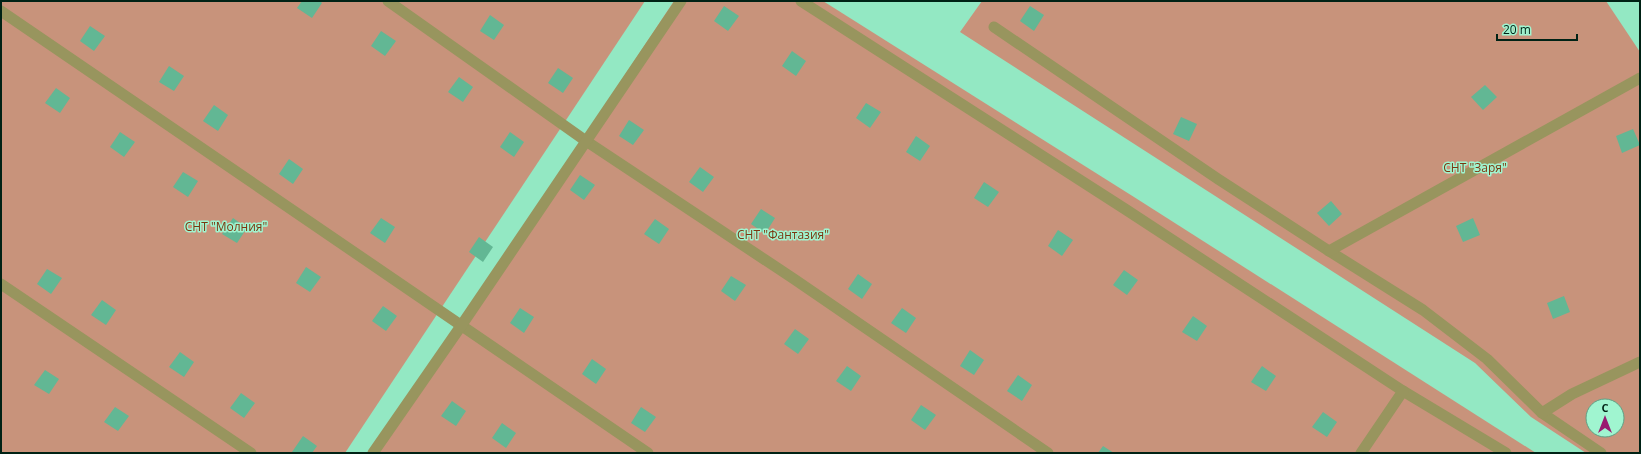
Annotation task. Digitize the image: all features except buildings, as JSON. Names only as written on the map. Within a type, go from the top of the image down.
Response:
[{"type":"lane","points":[[388,1],[586,141],[794,279],[1048,453]]},
{"type":"lane","points":[[373,453],[461,326],[681,1]]},
{"type":"lane","points":[[801,1],[1119,204],[1404,391],[1506,453]]},
{"type":"lane","points":[[1,12],[648,453]]},
{"type":"lane","points":[[994,27],[1218,179],[1423,310],[1487,359],[1542,413],[1601,453]]},
{"type":"lane","points":[[1329,251],[1640,78]]},
{"type":"lane","points":[[1,284],[251,453]]},
{"type":"lane","points":[[1542,413],[1572,394],[1640,362]]},
{"type":"lane","points":[[1361,453],[1404,391]]},
{"type":"green space","name":"СНТ \"Молния\"","points":[[1,1],[645,1],[345,453],[1,453]]},
{"type":"green space","name":"СНТ \"Фантазия\"","points":[[674,1],[823,1],[1536,453],[374,453]]},
{"type":"green space","name":"СНТ \"Заря\"","points":[[982,1],[1606,1],[1640,52],[1640,453],[1586,453],[1531,417],[1475,363],[960,32]]}]
